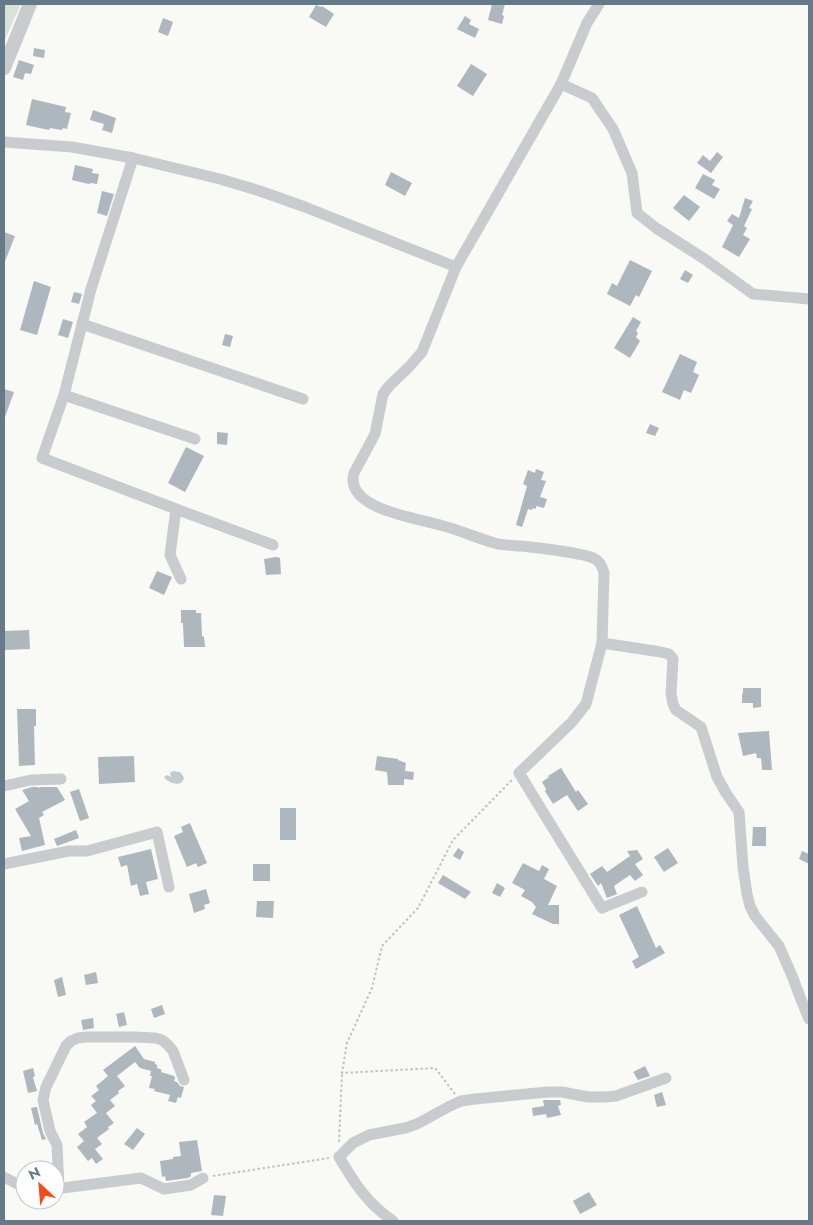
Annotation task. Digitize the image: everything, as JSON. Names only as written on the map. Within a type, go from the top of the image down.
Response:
[{"type":"street","points":[[4,68],[30,4]]},
{"type":"street","points":[[599,4],[587,23],[561,84],[456,267],[422,352],[410,367],[382,394],[375,434],[352,479],[353,486],[358,493],[375,506],[392,513],[441,525],[499,544],[564,551],[593,558],[600,563],[604,573],[602,643],[586,704],[572,722],[519,773],[602,908],[642,892]]},
{"type":"street","points":[[561,84],[592,98],[613,129],[632,173],[637,212],[656,228],[706,260],[753,294],[809,299]]},
{"type":"street","points":[[4,142],[72,147],[133,158],[220,179],[305,207],[456,267]]},
{"type":"street","points":[[133,158],[91,289],[64,395],[42,458],[273,545]]},
{"type":"street","points":[[82,324],[303,399]]},
{"type":"street","points":[[64,395],[195,438]]},
{"type":"street","points":[[176,509],[170,555],[181,579]]},
{"type":"street","points":[[602,643],[662,652],[669,654],[673,658],[671,694],[673,704],[676,710],[701,727],[717,777],[739,812],[743,867],[750,906],[754,916],[779,946],[809,1019]]},
{"type":"street","points":[[4,786],[31,780],[61,779]]},
{"type":"street","points":[[4,864],[69,851],[87,851],[157,832],[169,887]]},
{"type":"street","points":[[57,1160],[57,1145],[50,1131],[43,1100],[46,1087],[62,1053],[72,1041],[86,1037],[135,1037],[162,1040],[173,1051],[184,1080]]},
{"type":"street","points":[[393,1221],[372,1205],[351,1178],[339,1157],[353,1142],[369,1135],[417,1124],[450,1106],[475,1099],[548,1092],[562,1092],[588,1097],[616,1096],[666,1078]]},
{"type":"street","points":[[65,1188],[140,1178],[164,1189],[191,1186],[203,1178]]},
{"type":"path","points":[[203,1178],[339,1157],[342,1073],[347,1043],[372,988],[382,946],[418,908],[452,840],[519,773]]},
{"type":"path","points":[[342,1073],[435,1068],[461,1102]]},
{"type":"shaded area","points":[[4,4],[21,4],[4,42]]},
{"type":"shaded area","points":[[173,771],[180,772],[183,776],[184,779],[181,783],[171,783],[164,777],[167,775],[171,777],[170,773]]},
{"type":"building","points":[[492,4],[505,4],[502,24],[488,20]]},
{"type":"building","points":[[316,5],[322,6],[334,14],[326,27],[309,17]]},
{"type":"building","points":[[465,16],[471,20],[469,24],[479,29],[475,38],[457,29]]},
{"type":"building","points":[[163,18],[173,22],[168,36],[158,32]]},
{"type":"building","points":[[34,48],[45,50],[44,58],[33,56]]},
{"type":"building","points":[[19,60],[34,65],[31,74],[25,73],[23,80],[13,77]]},
{"type":"building","points":[[471,64],[487,74],[473,96],[457,86]]},
{"type":"building","points":[[32,99],[66,107],[65,112],[71,113],[67,129],[50,128],[49,130],[26,125]]},
{"type":"building","points":[[93,110],[116,118],[112,133],[102,130],[104,124],[90,120]]},
{"type":"building","points":[[717,152],[723,157],[711,173],[697,163],[703,155],[710,161]]},
{"type":"building","points":[[75,165],[93,169],[92,173],[99,174],[97,184],[72,180]]},
{"type":"building","points":[[391,172],[412,183],[405,196],[385,185]]},
{"type":"building","points":[[703,174],[715,180],[712,185],[720,189],[714,199],[695,188]]},
{"type":"building","points":[[102,191],[114,194],[107,216],[97,213]]},
{"type":"building","points":[[684,195],[700,207],[689,221],[673,208]]},
{"type":"building","points":[[745,198],[753,201],[749,208],[752,209],[744,226],[747,228],[743,235],[750,239],[739,257],[722,247],[733,225],[727,221],[732,214],[739,218]]},
{"type":"building","points":[[4,232],[15,236],[4,264]]},
{"type":"building","points":[[630,260],[652,271],[639,297],[636,295],[630,306],[607,294],[612,283],[617,286]]},
{"type":"building","points":[[685,270],[693,275],[688,283],[680,279]]},
{"type":"building","points":[[34,281],[51,287],[37,335],[20,330]]},
{"type":"building","points":[[74,292],[82,294],[79,304],[71,302]]},
{"type":"building","points":[[633,317],[641,322],[636,331],[638,333],[636,337],[640,341],[630,358],[614,348]]},
{"type":"building","points":[[63,319],[73,322],[68,338],[58,335]]},
{"type":"building","points":[[225,334],[233,336],[230,347],[222,345]]},
{"type":"building","points":[[680,354],[697,362],[693,372],[699,375],[691,393],[684,390],[680,400],[662,392]]},
{"type":"building","points":[[4,389],[14,392],[5,417],[4,417]]},
{"type":"building","points":[[650,424],[659,428],[655,436],[646,433]]},
{"type":"building","points":[[217,432],[228,433],[227,445],[217,444]]},
{"type":"building","points":[[186,447],[204,456],[185,492],[168,483]]},
{"type":"building","points":[[536,469],[544,472],[541,480],[546,481],[540,497],[547,499],[544,508],[536,506],[536,509],[528,509],[522,527],[516,525],[527,486],[523,484],[528,470],[535,473]]},
{"type":"building","points":[[280,558],[281,574],[266,575],[264,559]]},
{"type":"building","points":[[157,571],[172,577],[164,595],[149,588]]},
{"type":"building","points":[[181,610],[196,610],[196,613],[201,613],[202,636],[204,637],[205,647],[184,647]]},
{"type":"building","points":[[29,630],[30,649],[4,650],[4,631]]},
{"type":"building","points":[[743,688],[761,688],[761,707],[753,708],[753,703],[742,703]]},
{"type":"building","points":[[17,709],[36,709],[36,726],[34,726],[35,765],[19,766]]},
{"type":"building","points":[[769,731],[772,770],[762,770],[761,758],[757,758],[756,753],[743,756],[738,733]]},
{"type":"building","points":[[134,756],[135,782],[99,784],[98,757]]},
{"type":"building","points":[[377,756],[398,759],[406,763],[405,771],[414,772],[413,780],[404,779],[404,785],[388,785],[387,772],[375,770]]},
{"type":"building","points":[[561,768],[576,792],[578,790],[588,804],[578,811],[567,795],[553,804],[545,791],[546,789],[542,782]]},
{"type":"building","points":[[32,787],[57,787],[65,800],[42,812],[44,815],[39,818],[45,845],[22,851],[19,838],[31,836],[15,809],[29,801],[22,790]]},
{"type":"building","points":[[79,789],[89,818],[80,821],[70,792]]},
{"type":"building","points":[[280,808],[296,808],[296,840],[280,840]]},
{"type":"building","points":[[190,823],[207,863],[198,867],[196,863],[187,867],[174,836],[183,832],[181,827]]},
{"type":"building","points":[[753,827],[766,827],[766,846],[752,846]]},
{"type":"building","points":[[76,830],[79,838],[57,846],[54,839]]},
{"type":"building","points":[[458,848],[464,852],[460,860],[453,856]]},
{"type":"building","points":[[668,848],[678,863],[664,872],[654,857]]},
{"type":"building","points":[[151,849],[158,879],[146,882],[149,894],[140,896],[137,884],[131,886],[127,865],[121,867],[118,857]]},
{"type":"building","points":[[637,850],[643,859],[635,864],[643,875],[635,881],[630,875],[614,886],[617,894],[607,898],[601,883],[598,886],[590,874],[602,866],[607,872],[630,856],[627,851]]},
{"type":"building","points":[[802,851],[809,854],[809,864],[799,859]]},
{"type":"building","points":[[523,863],[539,871],[542,865],[549,869],[544,879],[557,886],[548,905],[559,905],[559,924],[553,924],[532,914],[536,907],[532,902],[521,896],[525,890],[512,883]]},
{"type":"building","points":[[253,864],[270,864],[270,881],[253,881]]},
{"type":"building","points":[[443,875],[471,892],[465,899],[438,883]]},
{"type":"building","points":[[497,883],[505,888],[500,897],[492,893]]},
{"type":"building","points":[[206,889],[210,903],[204,905],[205,909],[194,913],[189,894]]},
{"type":"building","points":[[257,901],[274,901],[273,918],[256,917]]},
{"type":"building","points":[[637,906],[656,948],[660,945],[665,953],[636,969],[632,961],[639,957],[619,915]]},
{"type":"building","points":[[96,972],[98,983],[86,985],[84,975]]},
{"type":"building","points":[[62,977],[66,995],[58,997],[54,980]]},
{"type":"building","points":[[162,1005],[165,1014],[154,1018],[151,1009]]},
{"type":"building","points":[[124,1012],[127,1025],[119,1027],[116,1014]]},
{"type":"building","points":[[93,1018],[94,1028],[83,1030],[81,1020]]},
{"type":"building","points":[[135,1046],[144,1059],[155,1062],[157,1068],[162,1070],[161,1072],[174,1076],[174,1081],[184,1087],[181,1098],[178,1097],[176,1103],[168,1101],[170,1095],[149,1088],[152,1076],[150,1076],[151,1071],[140,1068],[135,1062],[117,1076],[125,1086],[110,1100],[115,1106],[106,1113],[114,1123],[97,1138],[102,1144],[95,1149],[103,1159],[96,1164],[92,1158],[88,1161],[77,1147],[84,1141],[78,1134],[87,1127],[84,1122],[97,1113],[91,1105],[96,1101],[91,1096],[99,1090],[96,1086],[108,1076],[103,1070]]},
{"type":"building","points":[[645,1066],[650,1076],[638,1080],[633,1072]]},
{"type":"building","points":[[33,1068],[35,1076],[33,1077],[37,1091],[28,1093],[23,1071]]},
{"type":"building","points":[[662,1092],[666,1105],[657,1107],[654,1095]]},
{"type":"building","points":[[543,1100],[560,1100],[561,1105],[558,1106],[561,1115],[547,1118],[546,1114],[533,1116],[532,1108],[544,1106]]},
{"type":"building","points":[[37,1107],[46,1139],[42,1140],[37,1124],[35,1125],[31,1108]]},
{"type":"building","points":[[137,1128],[145,1134],[133,1150],[124,1144]]},
{"type":"building","points":[[197,1140],[202,1171],[191,1173],[191,1176],[188,1178],[166,1181],[165,1176],[162,1177],[160,1161],[181,1156],[179,1142]]},
{"type":"building","points":[[589,1192],[597,1205],[580,1214],[573,1201]]},
{"type":"building","points":[[214,1195],[226,1196],[223,1216],[211,1215]]}]
